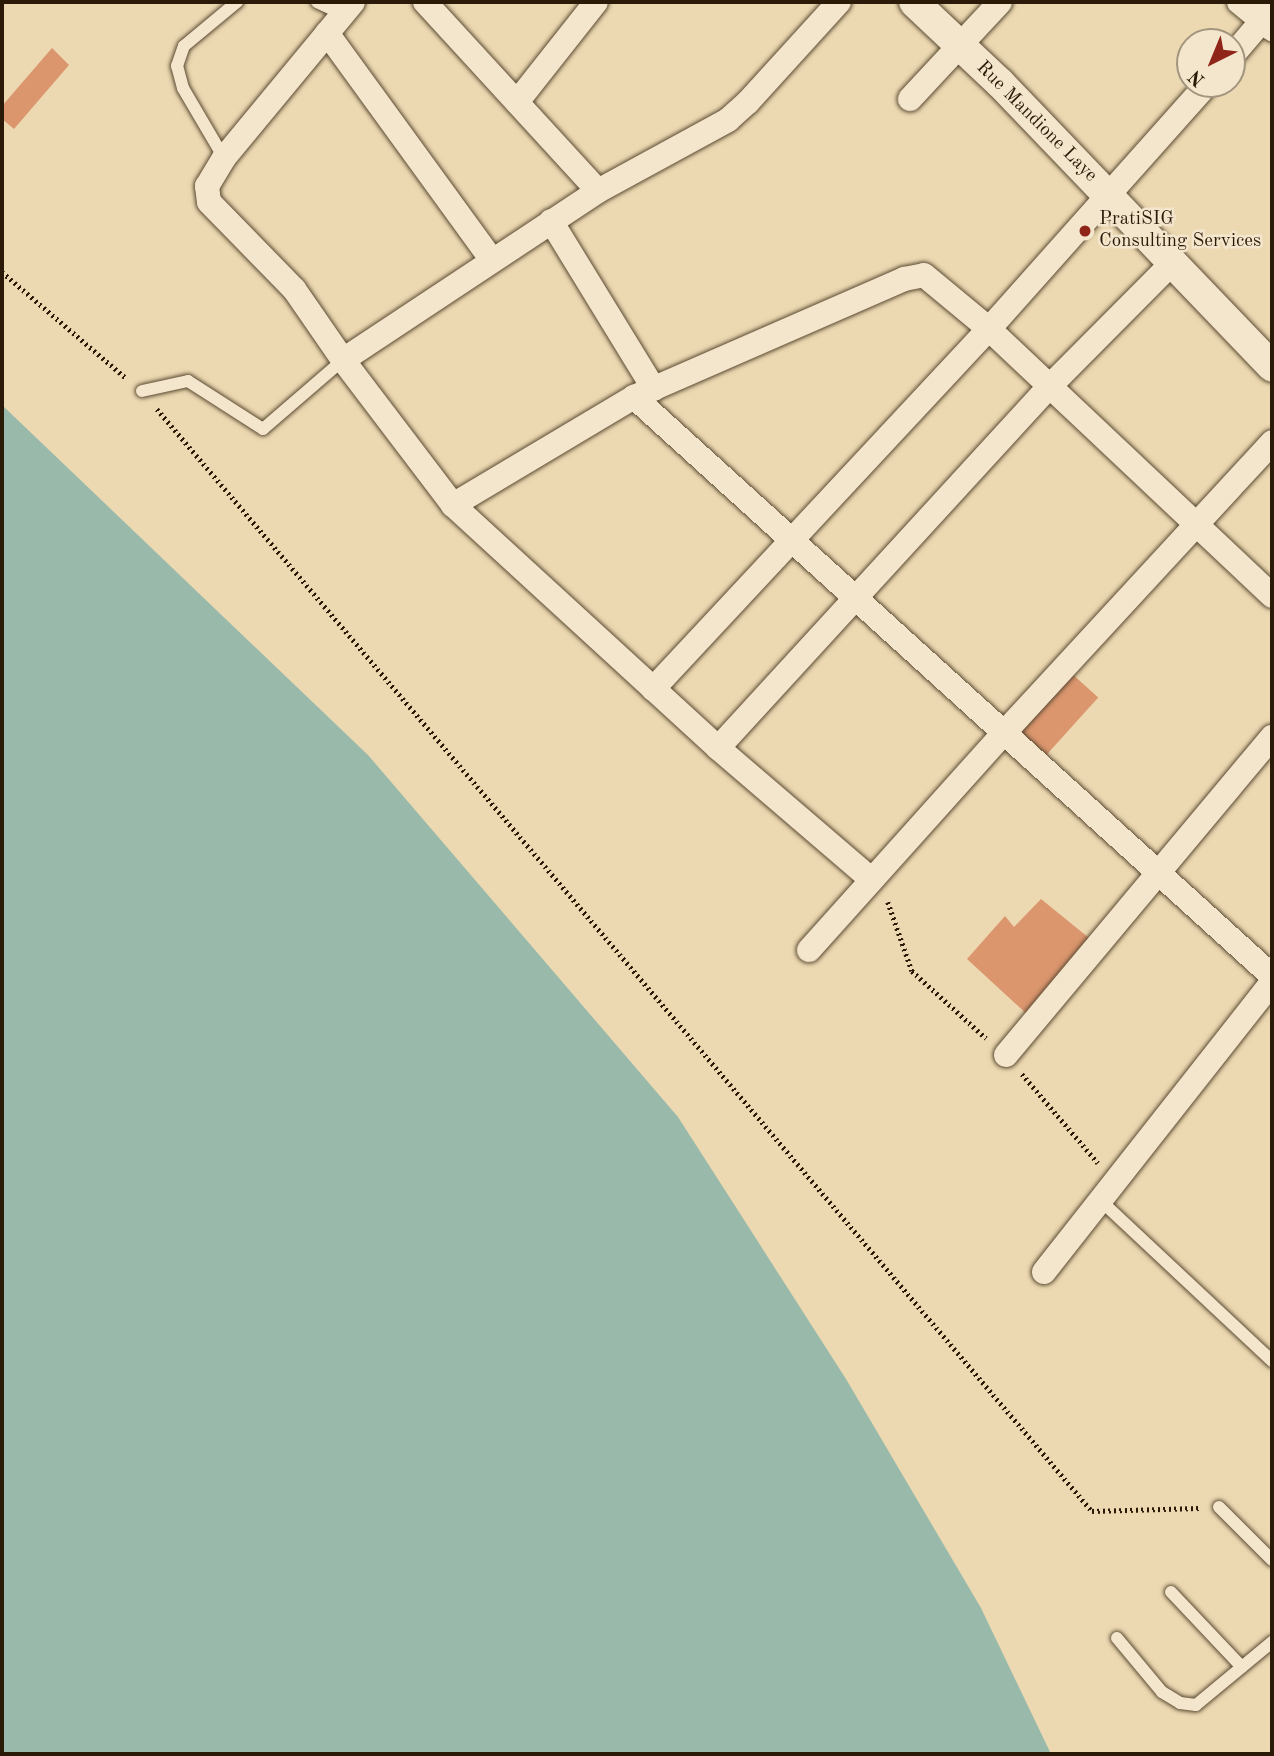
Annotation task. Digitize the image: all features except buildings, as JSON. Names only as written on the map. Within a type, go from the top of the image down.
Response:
[{"type":"street","points":[[425,2],[598,191]]},
{"type":"street","points":[[517,102],[596,2]]},
{"type":"street","points":[[343,360],[598,191],[728,120],[748,102],[839,2]]},
{"type":"street","name":"Rue Mandione Laye","points":[[914,2],[1000,83],[1272,366]]},
{"type":"street","points":[[910,99],[1000,2]]},
{"type":"street","points":[[1239,2],[1269,20],[1246,42]]},
{"type":"street","points":[[348,8],[224,158],[207,186],[209,202],[294,289],[343,360],[453,505],[718,748],[871,879]]},
{"type":"street","points":[[327,33],[492,261]]},
{"type":"street","points":[[653,689],[989,329],[1196,98]]},
{"type":"street","points":[[551,221],[644,393],[792,540],[1272,976]]},
{"type":"street","points":[[718,748],[1049,387],[1173,262]]},
{"type":"street","points":[[453,505],[644,393],[904,279],[924,275],[989,329],[1272,596]]},
{"type":"street","points":[[809,950],[1003,734],[1272,442]]},
{"type":"street","points":[[1006,1055],[1272,737]]},
{"type":"street","points":[[1044,1272],[1272,982]]},
{"type":"lane","points":[[224,158],[183,88],[177,66],[184,46],[237,2]]},
{"type":"lane","points":[[317,2],[348,8]]},
{"type":"lane","points":[[142,391],[188,381],[263,429],[343,360]]},
{"type":"lane","points":[[1100,1200],[1272,1362]]},
{"type":"lane","points":[[1219,1507],[1271,1557]]},
{"type":"lane","points":[[1171,1592],[1242,1667]]},
{"type":"lane","points":[[1117,1638],[1162,1692],[1180,1703],[1195,1705],[1272,1642]]},
{"type":"path","points":[[2,272],[142,391],[1092,1511],[1219,1507]]},
{"type":"shaded area","points":[[2,405],[368,755],[678,1117],[846,1379],[981,1608],[1051,1754],[2,1754]]},
{"type":"place","name":"PratiSIG Consulting Services","points":[[1085,231]]}]
